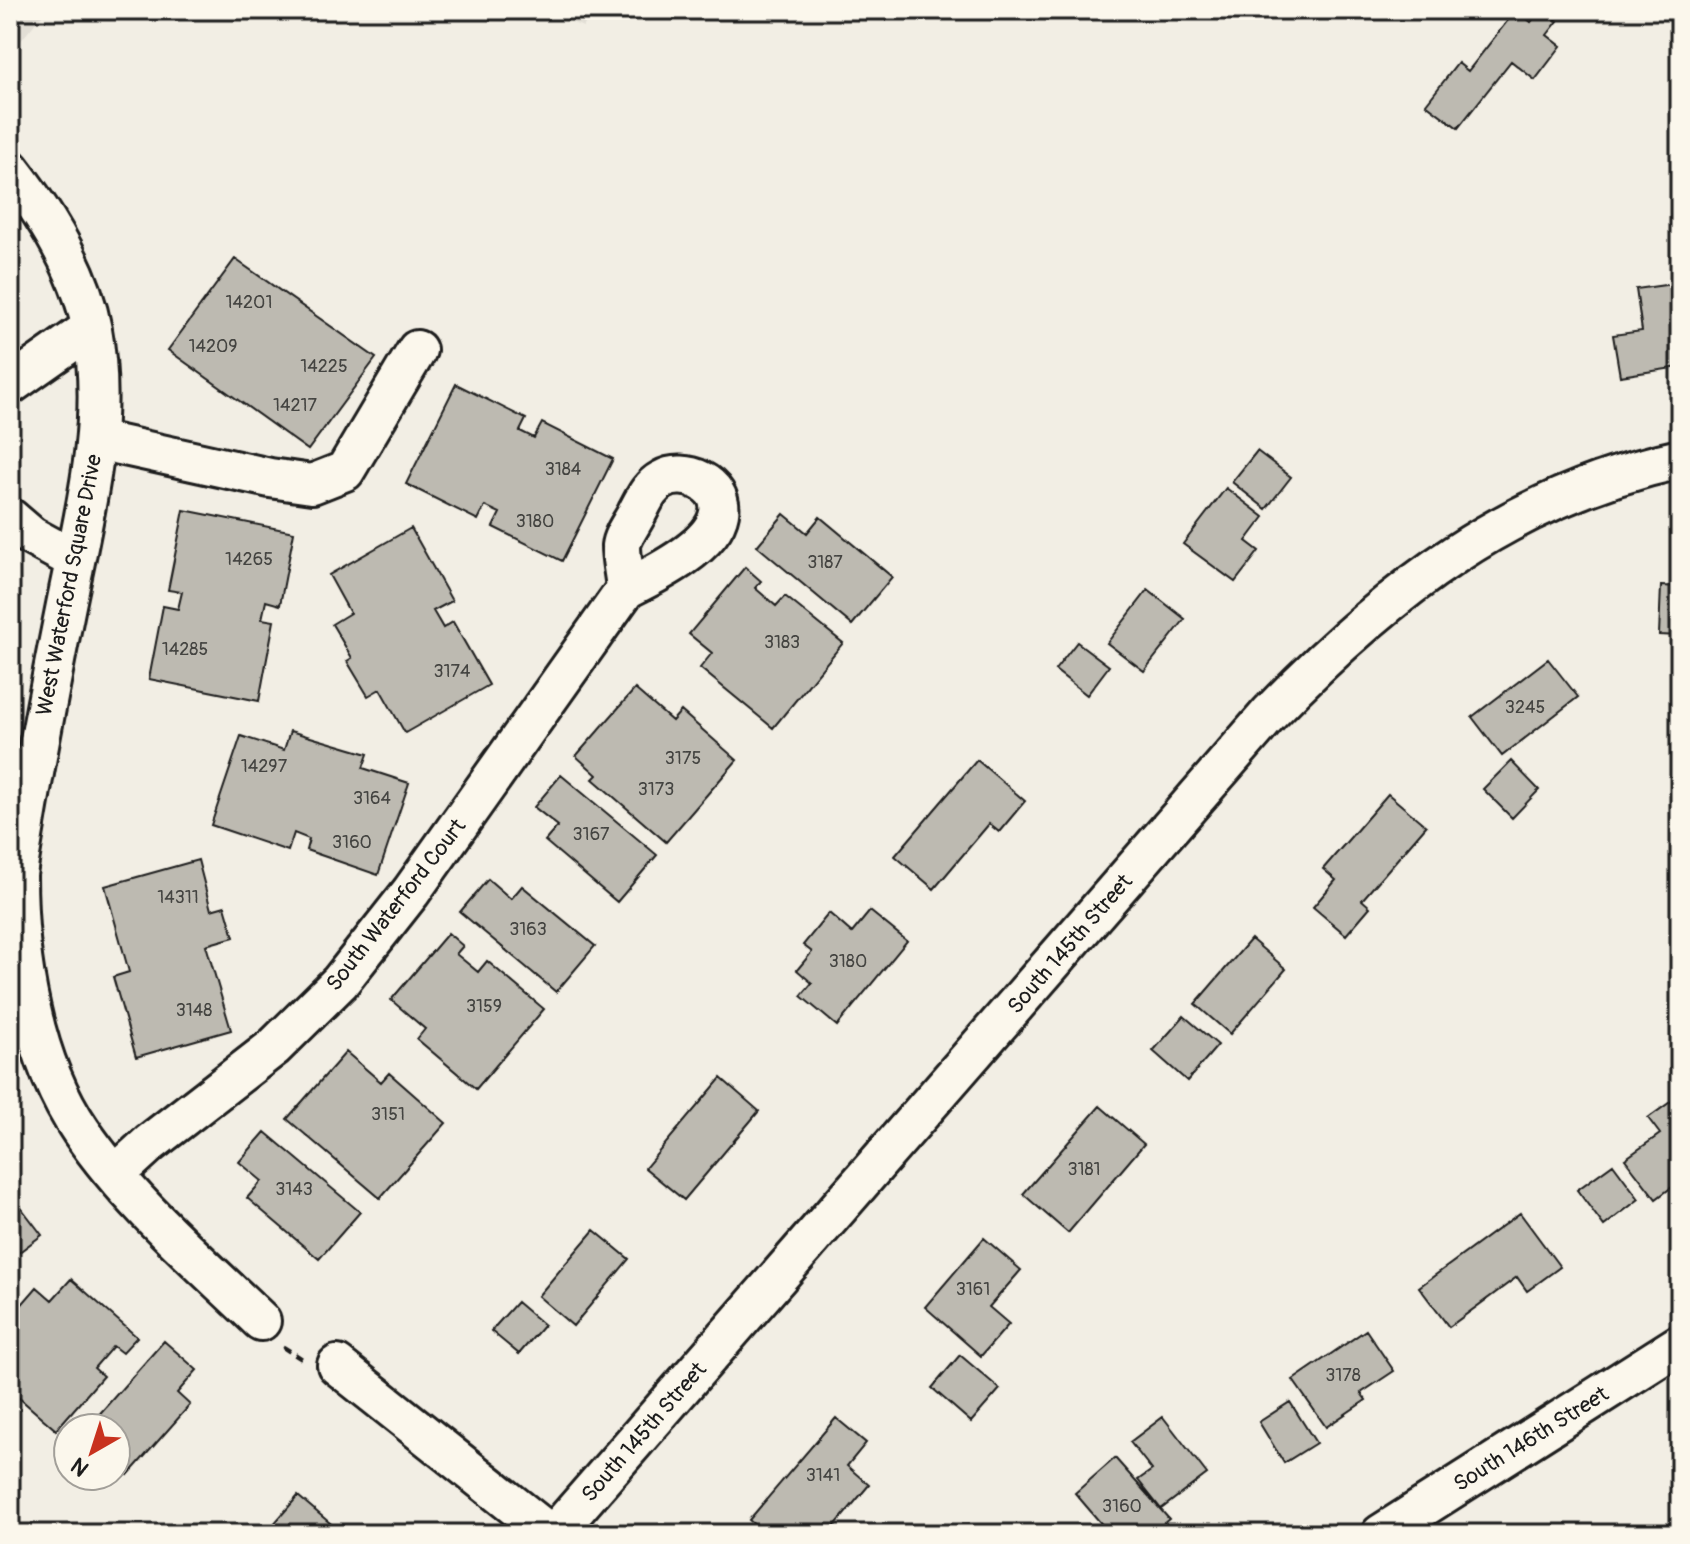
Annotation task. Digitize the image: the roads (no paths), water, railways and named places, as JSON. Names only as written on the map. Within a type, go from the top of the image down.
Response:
[{"type":"street","name":"West Waterford Square Drive","points":[[10,169],[36,202],[70,265],[91,328],[97,366],[97,440],[75,560],[22,770],[17,913],[26,992],[25,1046],[80,1130],[115,1175],[140,1204],[261,1321]]},
{"type":"street","points":[[10,385],[91,328]]},
{"type":"street","points":[[97,440],[270,478],[312,484],[329,480],[345,471],[417,350]]},
{"type":"street","name":"South 145th Street","points":[[552,1534],[1270,713],[1323,659],[1375,612],[1446,557],[1518,515],[1578,488],[1674,460]]},
{"type":"street","points":[[10,518],[31,536],[75,560]]},
{"type":"street","name":"South Waterford Court","points":[[115,1175],[150,1143],[274,1047],[340,982],[411,892],[626,589]]},
{"type":"street","name":"South 146th Street","points":[[1381,1534],[1680,1344]]},
{"type":"street","points":[[337,1365],[552,1534]]}]
